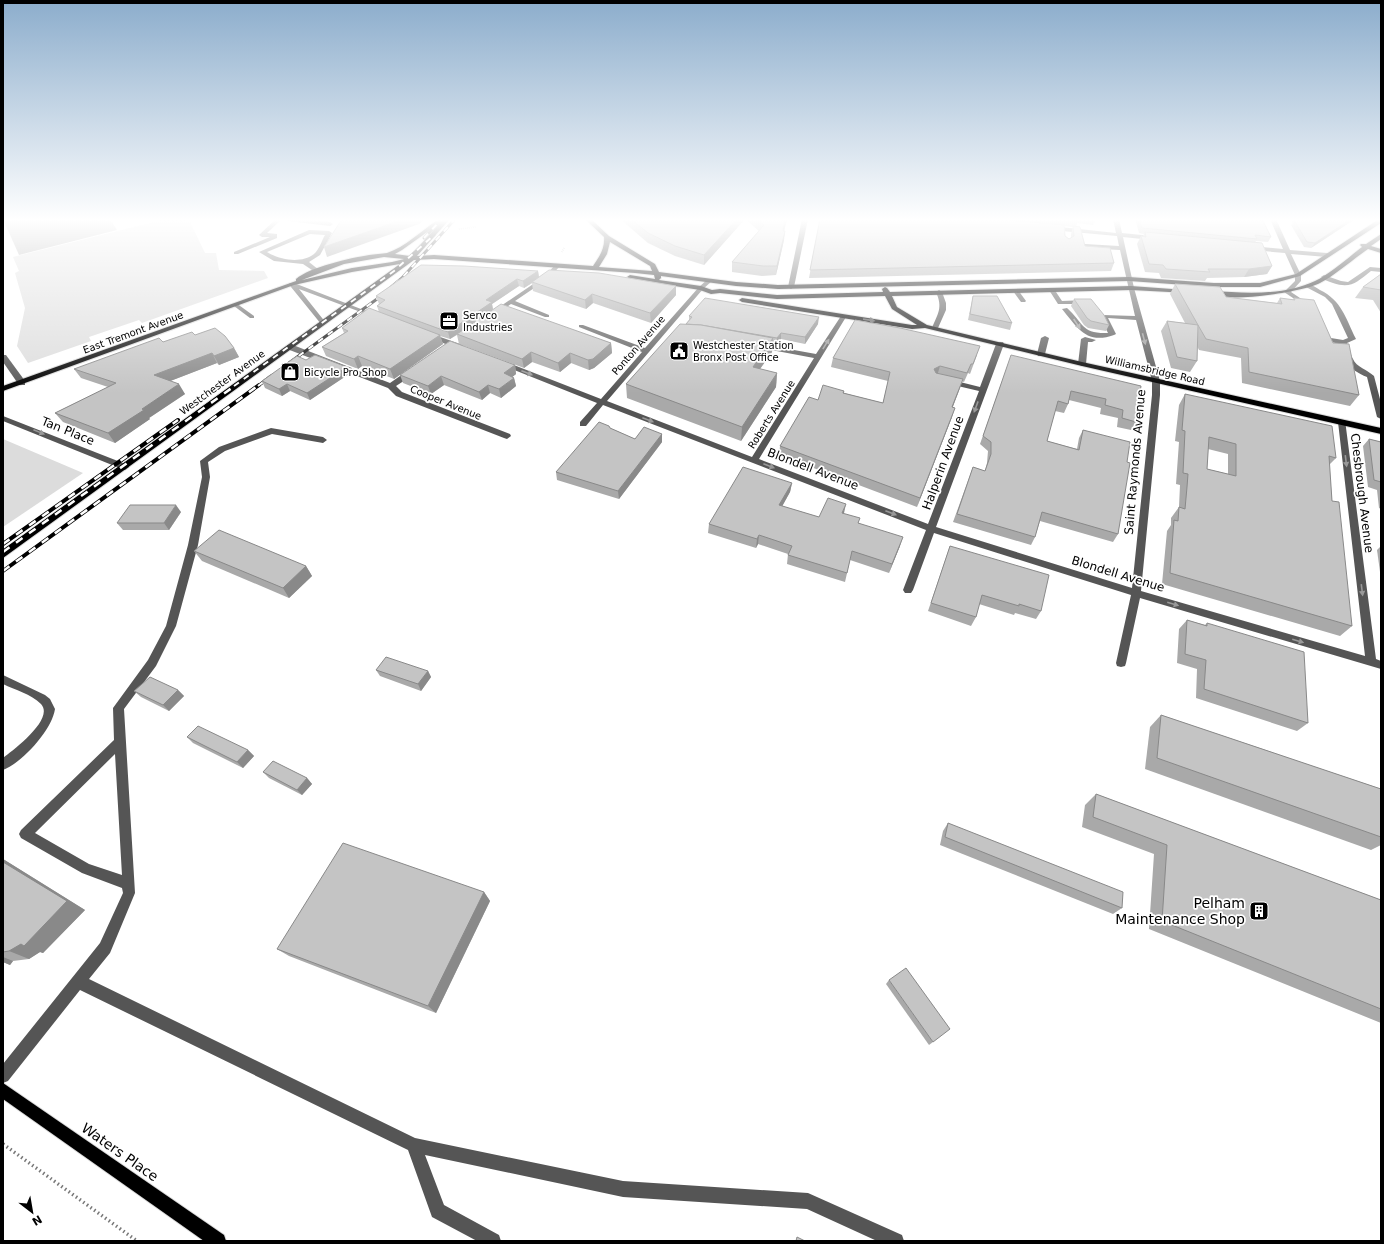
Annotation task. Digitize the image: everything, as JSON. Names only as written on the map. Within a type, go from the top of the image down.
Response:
[{"type":"main road","name":"East Tremont Avenue","points":[[292,284],[302,277]]},
{"type":"main road","name":"East Tremont Avenue","points":[[3,390],[292,284],[322,277]]},
{"type":"main road","name":"Westchester Avenue","points":[[3,555],[386,277]]},
{"type":"main road","points":[[639,277],[701,288],[711,292],[720,291],[777,297],[1131,288],[1193,292]]},
{"type":"main road","points":[[657,277],[658,281]]},
{"type":"main road","points":[[687,277],[753,286],[791,287],[884,286],[1129,279],[1243,286],[1276,282],[1292,277]]},
{"type":"main road","points":[[1208,293],[1246,295],[1287,292],[1308,286],[1324,277]]},
{"type":"main road","name":"Williamsbridge Road","points":[[884,286],[894,308],[905,316],[925,326],[1082,364],[1381,431]]},
{"type":"main road","name":"Williamsbridge Road","points":[[711,292],[718,295],[843,317],[912,327],[925,326]]},
{"type":"main road","name":"Waters Place","points":[[3,1090],[218,1241]]},
{"type":"street","points":[[486,320],[547,277]]},
{"type":"street","points":[[791,287],[793,277]]},
{"type":"street","points":[[1298,277],[1298,281],[1287,292],[1312,309]]},
{"type":"street","points":[[1324,277],[1349,285],[1359,277]]},
{"type":"street","name":"Saint Raymonds Avenue","points":[[1122,663],[1136,593],[1156,395],[1156,381],[1129,279]]},
{"type":"street","name":"Ponton Avenue","points":[[583,424],[701,288],[710,280]]},
{"type":"street","points":[[292,284],[386,320]]},
{"type":"street","points":[[292,284],[323,323]]},
{"type":"street","points":[[1308,286],[1327,296],[1335,303],[1352,339],[1343,342],[1328,340],[1322,326]]},
{"type":"street","points":[[1052,290],[1083,332],[1092,335],[1112,334],[1104,319],[1104,314]]},
{"type":"street","points":[[1016,291],[1023,301]]},
{"type":"street","points":[[935,328],[944,309],[944,303],[939,292]]},
{"type":"street","points":[[511,302],[547,316]]},
{"type":"street","points":[[1061,304],[1092,302]]},
{"type":"street","points":[[236,305],[252,317]]},
{"type":"street","points":[[1104,314],[1139,318]]},
{"type":"street","points":[[1104,314],[1111,319],[1118,329],[1120,336],[1114,338]]},
{"type":"street","name":"Roberts Avenue","points":[[754,460],[843,317]]},
{"type":"street","points":[[581,326],[646,351]]},
{"type":"street","points":[[422,333],[466,350]]},
{"type":"street","points":[[662,333],[672,334]]},
{"type":"street","points":[[443,350],[460,337]]},
{"type":"street","points":[[1041,354],[1045,338]]},
{"type":"street","points":[[1082,364],[1089,340]]},
{"type":"street","points":[[1343,342],[1348,351],[1349,360],[1360,372],[1370,376],[1381,417]]},
{"type":"street","name":"Halperin Avenue","points":[[908,590],[1000,344]]},
{"type":"street","points":[[755,345],[818,356]]},
{"type":"street","name":"Cooper Avenue","points":[[290,347],[391,386],[399,394],[507,436]]},
{"type":"street","points":[[3,357],[22,383]]},
{"type":"street","name":"Blondell Avenue","points":[[496,361],[931,529],[1136,593],[1376,664]]},
{"type":"street","points":[[391,386],[417,368]]},
{"type":"street","points":[[937,379],[983,390]]},
{"type":"street","name":"Tan Place","points":[[3,418],[125,466]]},
{"type":"street","name":"Chesbrough Avenue","points":[[1342,422],[1376,664]]},
{"type":"street","points":[[3,1076],[105,948],[129,893],[118,708],[152,663],[171,626],[193,545],[206,478],[204,461],[222,449],[271,431],[323,440]]},
{"type":"street","points":[[3,679],[38,696],[48,704],[50,713],[46,724],[37,735],[3,766]]},
{"type":"street","points":[[120,742],[25,834],[86,869],[128,884]]},
{"type":"street","points":[[79,982],[414,1145],[624,1189],[808,1200],[896,1241]]},
{"type":"street","points":[[414,1145],[438,1211],[493,1241]]},
{"type":"path","points":[[3,1144],[137,1241]]},
{"type":"shaded area","points":[[16,277],[268,278],[142,323],[139,320],[89,337],[91,341],[28,363],[17,346],[25,308]]},
{"type":"shaded area","points":[[3,439],[83,473],[3,527]]},
{"type":"building","points":[[404,277],[529,277],[523,281],[517,279],[486,300],[492,302],[448,332],[377,306],[385,300],[376,296]]},
{"type":"building","points":[[539,277],[623,277],[676,286],[650,313],[592,294],[585,300],[532,282]]},
{"type":"building","points":[[1377,277],[1381,277],[1381,290],[1363,287]]},
{"type":"building","points":[[1175,284],[1220,287],[1226,297],[1282,304],[1280,298],[1314,300],[1333,343],[1349,344],[1359,395],[1249,372],[1248,348],[1206,339]]},
{"type":"building","points":[[973,296],[997,296],[1012,323],[970,314]]},
{"type":"building","points":[[705,298],[819,317],[805,337],[781,333],[777,338],[701,325],[686,324],[692,317],[689,316]]},
{"type":"building","points":[[1074,299],[1091,299],[1104,315],[1109,325],[1091,321],[1087,318]]},
{"type":"building","points":[[501,304],[611,343],[593,359],[588,360],[570,353],[558,363],[531,352],[522,359],[457,334]]},
{"type":"building","points":[[369,308],[440,335],[390,369],[358,356],[354,359],[322,347],[348,331],[342,328]]},
{"type":"building","points":[[855,320],[900,328],[980,346],[973,364],[971,364],[967,373],[940,366],[934,369],[936,373],[963,379],[952,407],[955,408],[920,498],[780,446],[809,397],[818,400],[823,385],[844,391],[843,393],[883,403],[890,372],[833,358]]},
{"type":"building","points":[[1167,321],[1198,325],[1197,361],[1177,357]]},
{"type":"building","points":[[680,324],[701,325],[773,338],[753,367],[777,373],[742,427],[626,384]]},
{"type":"building","points":[[215,328],[225,336],[234,348],[214,356],[212,353],[154,375],[179,384],[142,409],[144,410],[108,433],[55,413],[116,383],[74,369],[159,338],[163,342],[192,332],[195,335]]},
{"type":"building","points":[[450,341],[515,365],[504,373],[514,378],[499,389],[488,385],[479,392],[441,376],[428,386],[400,375]]},
{"type":"building","points":[[315,355],[347,367],[307,393],[287,384],[279,389],[262,381],[297,356],[306,360]]},
{"type":"building","points":[[1011,355],[1141,386],[1136,422],[1122,418],[1123,410],[1105,405],[1106,399],[1071,391],[1068,404],[1058,401],[1047,441],[1079,450],[1083,430],[1130,442],[1127,462],[1130,463],[1118,534],[1042,512],[1035,537],[957,514],[973,467],[985,471],[991,454],[991,442],[983,436]]},
{"type":"building","points":[[1185,394],[1332,426],[1336,458],[1329,456],[1332,501],[1339,502],[1352,626],[1170,573],[1174,520],[1178,521],[1179,507],[1185,509],[1187,487],[1188,474],[1183,473],[1185,431],[1182,430]],"holes":[[[1209,437],[1236,444],[1236,476],[1207,469]]]},
{"type":"building","points":[[599,422],[635,439],[644,427],[662,434],[618,491],[556,472]]},
{"type":"building","points":[[1369,439],[1381,442],[1381,482],[1374,480]]},
{"type":"building","points":[[743,467],[792,483],[779,505],[819,517],[828,498],[846,504],[842,513],[860,518],[858,523],[903,537],[892,564],[852,551],[847,573],[788,555],[792,546],[759,535],[757,539],[709,524]]},
{"type":"building","points":[[130,505],[176,505],[164,523],[117,523]]},
{"type":"building","points":[[219,530],[306,566],[283,588],[194,551]]},
{"type":"building","points":[[950,546],[1049,575],[1041,611],[982,595],[976,617],[931,603]]},
{"type":"building","points":[[1187,620],[1207,626],[1207,623],[1304,652],[1308,723],[1204,689],[1206,660],[1185,654]]},
{"type":"building","points":[[386,657],[428,671],[418,684],[376,670]]},
{"type":"building","points":[[150,677],[178,690],[163,705],[134,691]]},
{"type":"building","points":[[1161,715],[1381,789],[1381,837],[1157,758]]},
{"type":"building","points":[[198,726],[248,750],[237,762],[187,737]]},
{"type":"building","points":[[273,761],[307,778],[297,790],[263,772]]},
{"type":"building","name":"Pelham Maintenance Shop","points":[[1096,794],[1381,900],[1381,1009],[1162,921],[1167,845],[1093,817]]},
{"type":"building","points":[[948,823],[1123,892],[1122,908],[945,837]]},
{"type":"building","points":[[343,843],[484,892],[428,1006],[277,949]]},
{"type":"building","points":[[3,862],[67,901],[24,946],[21,944],[9,951],[3,952]]},
{"type":"building","points":[[906,968],[950,1029],[933,1042],[889,980]]},
{"type":"building","points":[[797,1237],[805,1241],[796,1241]]},
{"type":"railway","points":[[234,386],[386,277]]},
{"type":"railway","points":[[289,363],[377,299],[403,277]]},
{"type":"railway","points":[[258,386],[271,376]]},
{"type":"railway","points":[[3,552],[236,385]]},
{"type":"railway","points":[[3,571],[259,385]]},
{"type":"railway","points":[[3,544],[178,420]]},
{"type":"place","name":"Servco Industries","points":[[449,321]]},
{"type":"place","name":"Westchester Station Bronx Post Office","points":[[679,351]]},
{"type":"place","name":"Bicycle Pro Shop","points":[[290,372]]},
{"type":"place","name":"Pelham Maintenance Shop","points":[[1259,911]]}]
